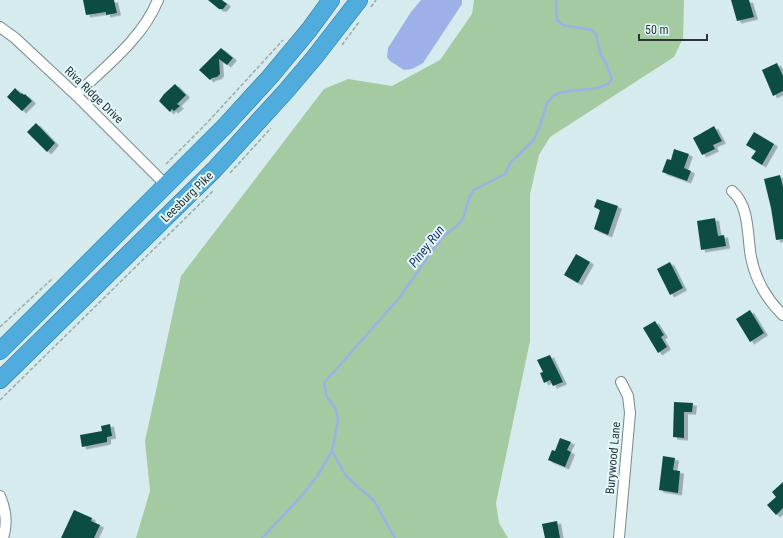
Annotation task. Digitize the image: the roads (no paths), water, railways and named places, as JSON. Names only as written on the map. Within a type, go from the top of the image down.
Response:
[{"type":"highway","name":"Leesburg Pike","points":[[0,351],[248,102],[309,30],[331,0]]},
{"type":"highway","name":"Leesburg Pike","points":[[0,380],[214,170],[281,97],[314,58],[359,0]]},
{"type":"street","points":[[76,95],[135,38],[145,25],[158,0]]},
{"type":"street","name":"Riva Ridge Drive","points":[[0,27],[15,38],[76,95],[166,185]]},
{"type":"street","points":[[732,191],[737,195],[742,204],[751,258],[758,280],[767,297],[783,316]]},
{"type":"street","name":"Burywood Lane","points":[[619,538],[630,413],[628,396],[621,382]]},
{"type":"street","points":[[0,496],[5,506],[6,527],[3,538]]},
{"type":"water","points":[[421,0],[462,0],[462,4],[423,63],[412,69],[404,70],[390,61],[387,57],[388,48],[411,12]]},
{"type":"waterway","name":"Piney Run","points":[[262,538],[304,493],[318,475],[332,451],[338,421],[336,409],[327,397],[324,383],[400,297],[443,236],[456,227],[463,219],[469,198],[474,190],[505,174],[511,162],[533,141],[547,103],[553,96],[562,92],[598,88],[608,84],[612,79],[606,63],[600,53],[596,34],[592,30],[563,25],[557,20],[556,0]]},
{"type":"waterway","points":[[332,451],[346,476],[374,501],[395,538]]}]
